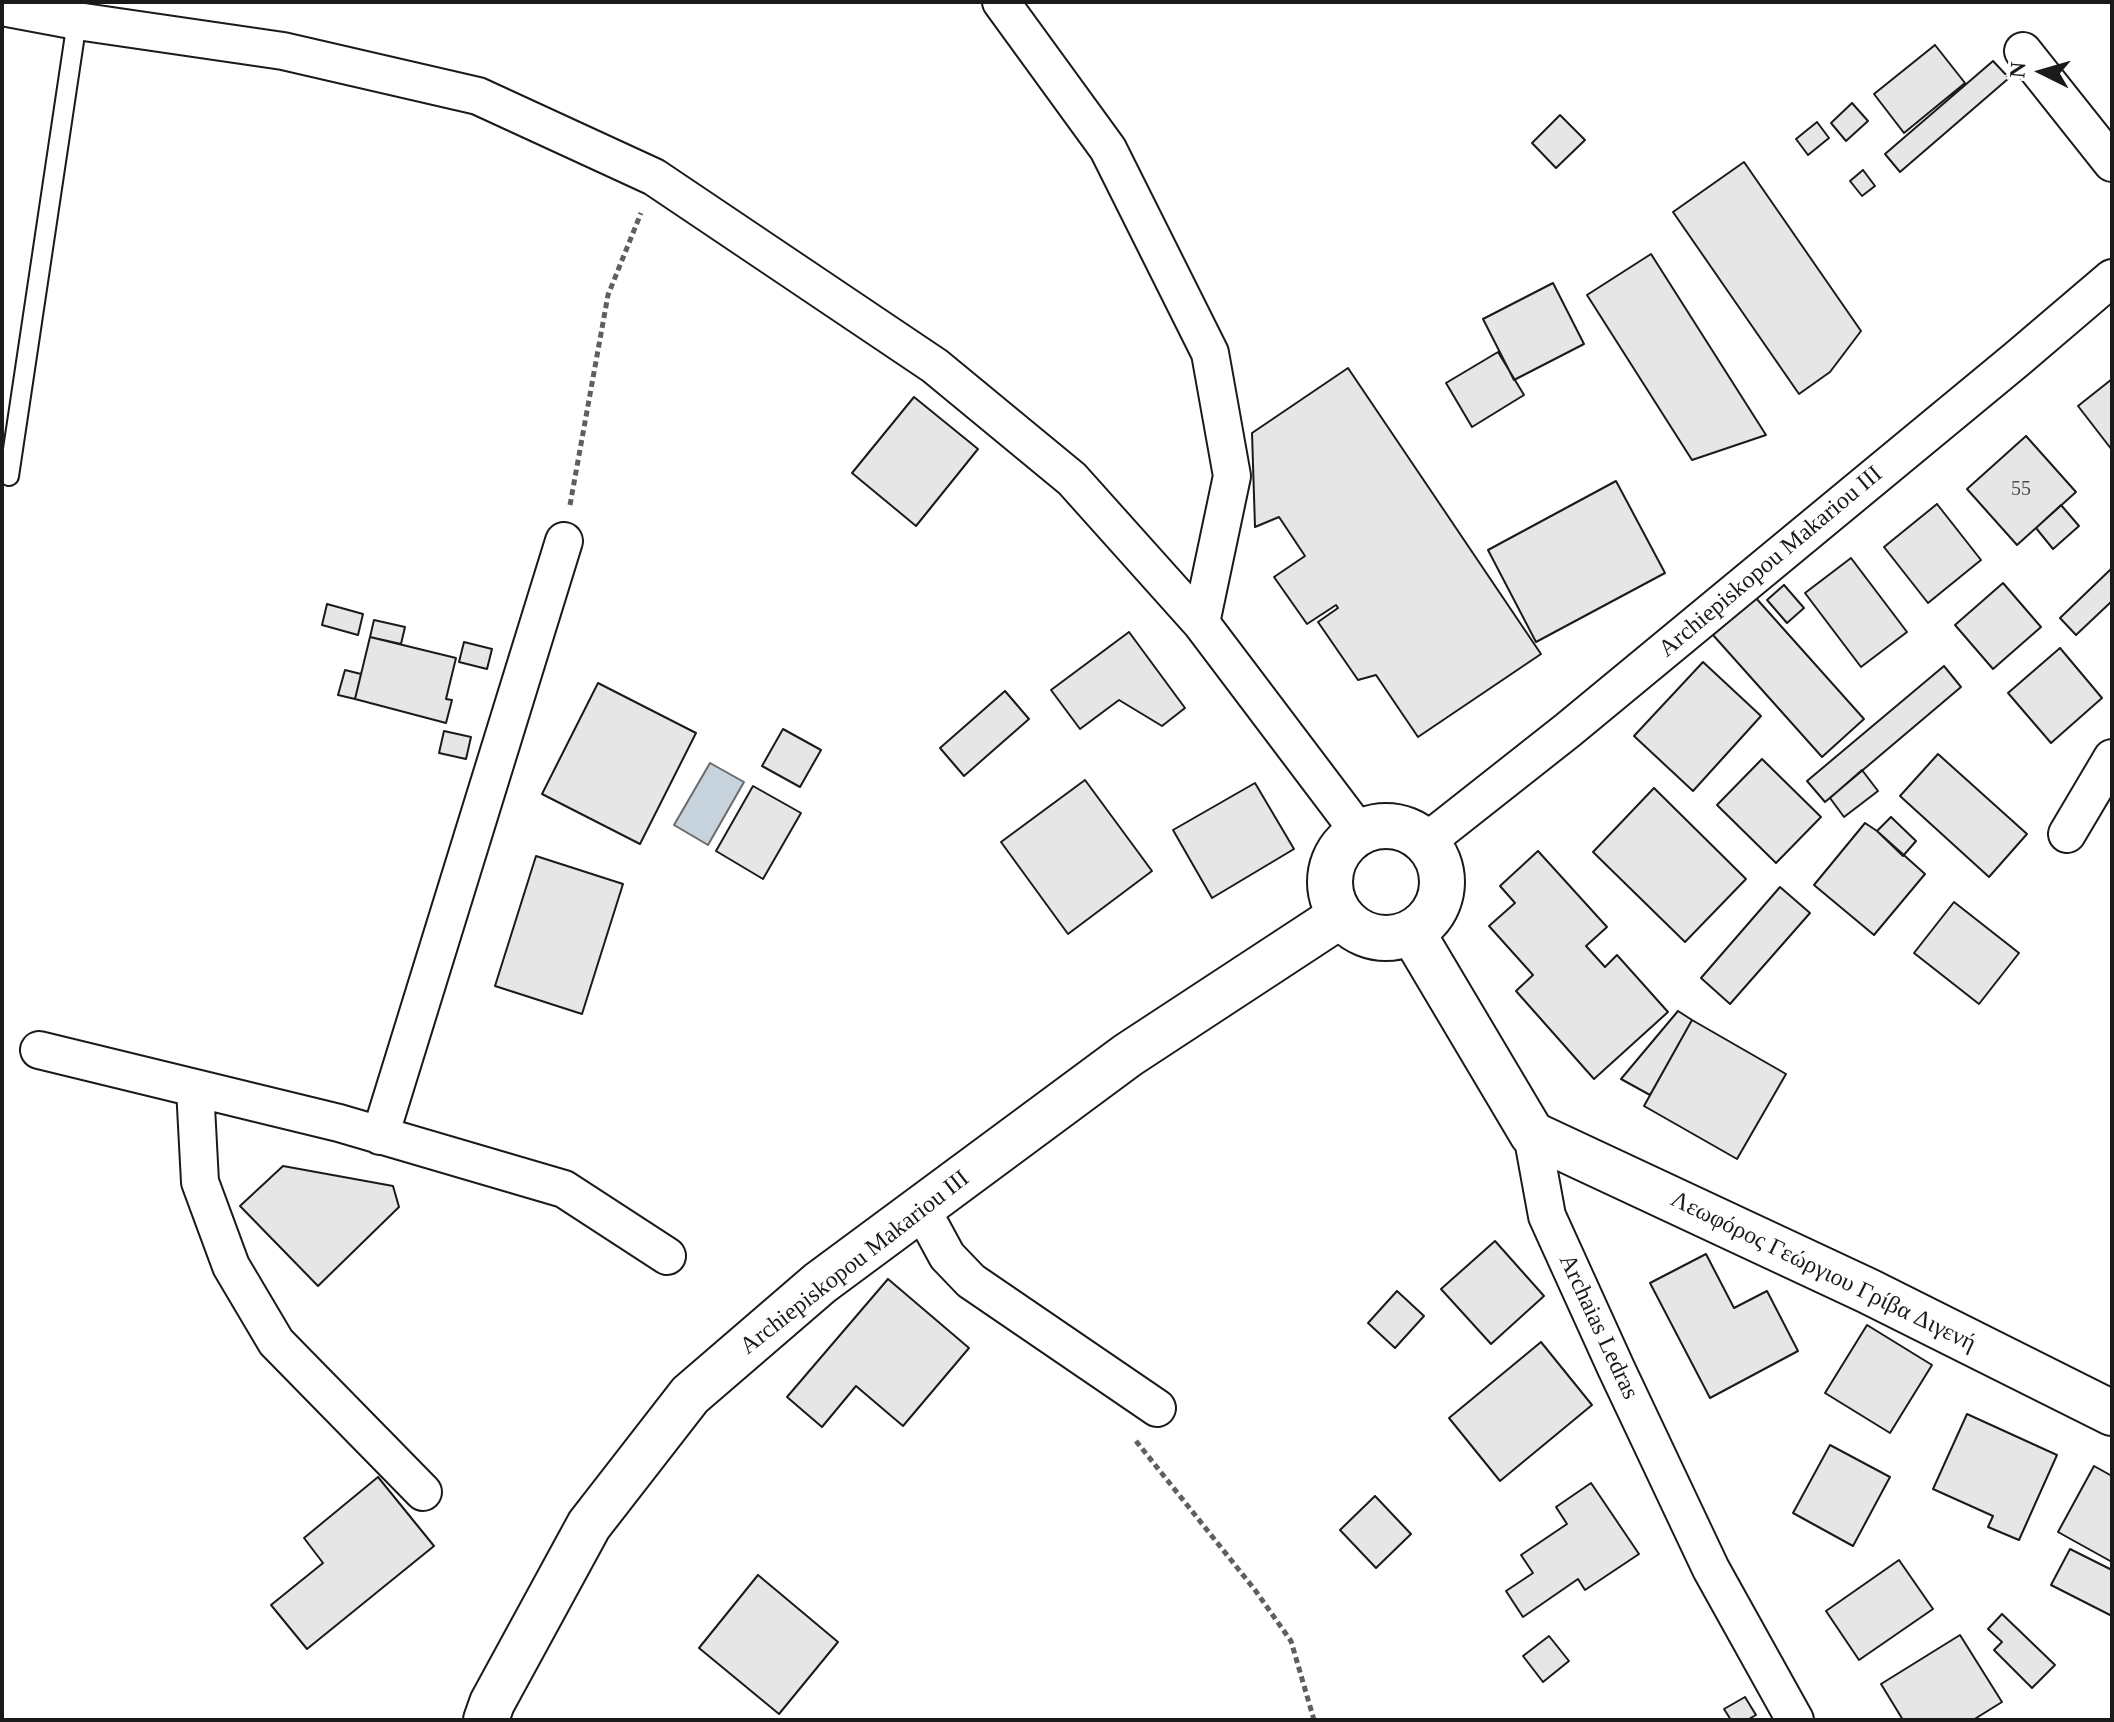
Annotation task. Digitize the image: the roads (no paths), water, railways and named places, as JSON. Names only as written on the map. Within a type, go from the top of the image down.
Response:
[{"type":"street","points":[[1001,2],[1108,149],[1210,353],[1232,476],[1201,623]]},
{"type":"street","points":[[2,7],[283,51],[478,96],[654,177],[947,376],[1072,479],[1201,623],[1359,832]]},
{"type":"street","points":[[2023,51],[2112,163]]},
{"type":"street","name":"Archiepiskopou Makariou III","points":[[1426,842],[1568,730],[2112,278]]},
{"type":"street","points":[[380,1136],[564,541]]},
{"type":"street","points":[[2067,834],[2112,758]]},
{"type":"street","points":[[1372,826],[1401,827],[1426,842],[1436,856],[1442,873],[1436,907],[1426,921],[1412,932],[1397,937],[1366,935],[1340,916],[1333,902],[1330,869],[1346,841],[1359,832],[1372,826]]},
{"type":"street","name":"Archiepiskopou Makariou III","points":[[486,1720],[492,1703],[589,1525],[690,1395],[820,1283],[1128,1055],[1340,916]]},
{"type":"street","name":"Archaias Ledras","points":[[1412,932],[1532,1134],[1547,1216],[1711,1569],[1795,1720]]},
{"type":"street","points":[[39,1050],[339,1123],[564,1189],[667,1256]]},
{"type":"street","points":[[195,1088],[200,1182],[231,1266],[276,1342],[423,1492]]},
{"type":"street","name":"Λεωφόρος Γεώργιου Γρίβα Διγενή","points":[[1532,1134],[1868,1291],[2112,1413]]},
{"type":"street","points":[[921,1208],[947,1256],[971,1281],[1157,1408]]},
{"type":"lane","points":[[9,476],[77,21]]}]
